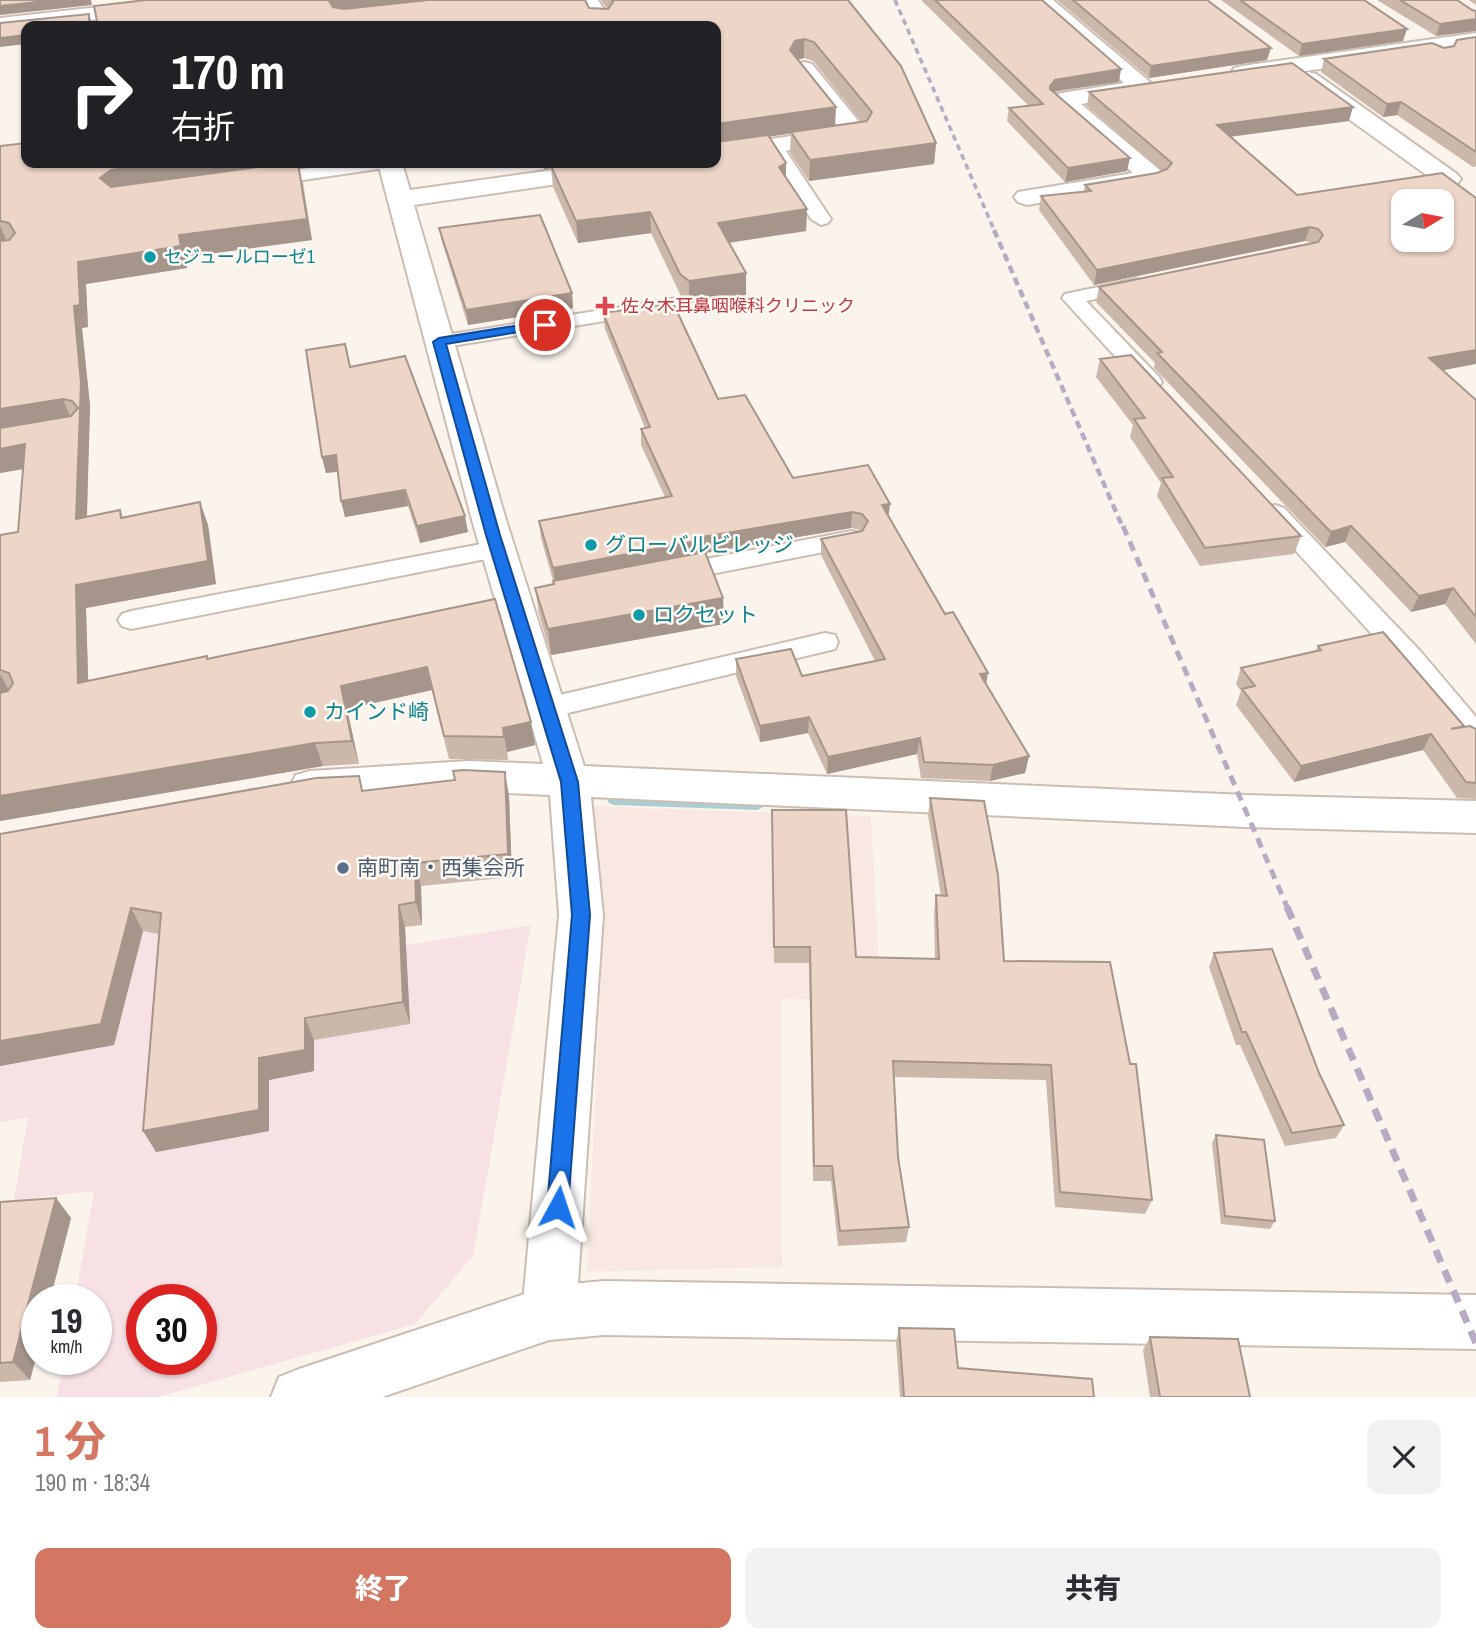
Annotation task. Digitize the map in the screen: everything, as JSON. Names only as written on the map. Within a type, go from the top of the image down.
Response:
[{"type":"street","points":[[27,21],[219,0]]},
{"type":"street","points":[[588,0],[600,21]]},
{"type":"street","points":[[1041,0],[1142,87]]},
{"type":"street","points":[[177,4],[179,21]]},
{"type":"street","points":[[0,24],[21,22]]},
{"type":"street","points":[[1399,27],[1430,46],[1476,64]]},
{"type":"street","points":[[1223,76],[1476,40]]},
{"type":"street","points":[[1269,50],[1448,180]]},
{"type":"street","points":[[721,153],[856,134],[803,68]]},
{"type":"street","points":[[1027,197],[1153,177],[1062,100],[1169,83]]},
{"type":"street","points":[[549,1313],[581,915],[569,782],[547,708],[528,602],[497,549],[394,181],[582,168]]},
{"type":"street","points":[[269,793],[323,784],[468,776],[1218,810],[1476,817]]},
{"type":"street","points":[[299,1397],[549,1313],[604,1308],[1476,1322]]},
{"type":"lane","points":[[774,146],[821,219]]},
{"type":"lane","points":[[251,181],[347,168]]},
{"type":"lane","points":[[1163,279],[1072,298],[1166,398]]},
{"type":"lane","points":[[439,342],[677,304]]},
{"type":"lane","points":[[1261,498],[1411,659],[1476,736]]},
{"type":"lane","points":[[649,578],[851,539]]},
{"type":"lane","points":[[131,620],[497,549]]},
{"type":"lane","points":[[547,708],[825,642]]},
{"type":"shaded area","points":[[592,806],[871,816],[881,1000],[781,999],[782,1267],[587,1272],[604,913]]},
{"type":"shaded area","points":[[0,857],[321,959],[531,925],[473,1256],[415,1324],[158,1397],[57,1397],[61,1375],[112,1375],[112,1284],[78,1284],[94,1191],[14,1200],[28,1118],[0,1122]]},
{"type":"building","points":[[0,0],[56,0],[0,6]]},
{"type":"building","points":[[146,0],[329,0],[333,7],[344,9],[428,0],[585,0],[589,8],[608,9],[612,0],[848,0],[901,66],[936,143],[810,160],[791,132],[867,121],[872,112],[814,42],[804,39],[795,41],[790,50],[836,107],[721,123],[721,21],[97,21],[94,6]]},
{"type":"building","points":[[935,0],[1042,0],[1121,69],[1055,80],[1050,89],[1130,158],[1068,168],[1009,108],[1043,104]]},
{"type":"building","points":[[1073,0],[1207,0],[1271,48],[1151,66]]},
{"type":"building","points":[[1240,0],[1364,0],[1407,29],[1302,44]]},
{"type":"building","points":[[1400,0],[1457,0],[1476,11],[1476,19],[1440,24]]},
{"type":"building","points":[[89,14],[89,21],[21,21],[21,36],[0,38],[0,23]]},
{"type":"building","points":[[1476,37],[1476,152],[1401,102],[1387,104],[1324,59],[1432,43],[1444,48],[1454,46],[1457,40]]},
{"type":"building","points":[[1292,63],[1353,107],[1217,125],[1297,195],[1442,173],[1476,198],[1476,350],[1429,358],[1476,400],[1476,617],[1453,588],[1419,596],[1351,526],[1331,532],[1157,353],[1162,352],[1099,287],[1318,242],[1323,235],[1318,229],[1310,227],[1097,270],[1041,196],[1091,191],[1085,185],[1157,173],[1167,169],[1172,163],[1089,92]]},
{"type":"building","points":[[768,135],[786,163],[779,167],[807,209],[718,223],[746,273],[689,281],[680,274],[650,212],[576,221],[552,168],[721,168],[721,141]]},
{"type":"building","points":[[21,144],[21,168],[127,168],[111,170],[100,178],[111,187],[250,168],[299,168],[307,219],[179,235],[181,246],[78,262],[80,305],[74,306],[81,383],[76,519],[120,510],[121,518],[200,502],[208,561],[76,585],[78,683],[495,599],[531,722],[503,728],[504,737],[444,736],[427,667],[341,686],[352,741],[315,743],[0,796],[0,693],[8,691],[13,683],[9,673],[0,670],[0,535],[18,532],[25,444],[0,449],[0,428],[71,416],[78,408],[72,401],[63,399],[0,409],[0,241],[9,240],[15,233],[9,223],[0,221],[0,146]]},
{"type":"building","points":[[540,215],[572,293],[466,310],[439,228]]},
{"type":"building","points":[[673,303],[718,399],[745,395],[793,478],[868,465],[890,504],[882,505],[945,614],[953,612],[988,673],[980,674],[1029,756],[993,765],[924,762],[920,738],[828,757],[809,717],[760,726],[736,659],[791,649],[802,676],[885,659],[821,539],[862,531],[868,521],[862,514],[852,512],[696,538],[698,541],[553,568],[539,521],[672,496],[641,429],[650,427],[603,313]]},
{"type":"building","points":[[345,344],[350,367],[405,356],[465,516],[417,526],[405,490],[341,501],[336,455],[322,457],[306,350]]},
{"type":"building","points":[[1131,355],[1301,536],[1205,548],[1162,478],[1173,477],[1134,419],[1145,418],[1100,359]]},
{"type":"building","points":[[705,552],[723,598],[548,629],[535,588],[554,584],[553,581]]},
{"type":"building","points":[[1383,632],[1464,726],[1451,729],[1470,726],[1476,729],[1476,783],[1466,782],[1431,734],[1301,766],[1242,689],[1255,686],[1241,668],[1321,650],[1318,646]]},
{"type":"building","points":[[453,771],[505,772],[508,854],[415,863],[416,902],[399,905],[403,1002],[305,1018],[305,1050],[259,1058],[259,1110],[143,1131],[161,913],[131,908],[101,1024],[0,1041],[0,834],[316,778],[359,776],[362,791],[455,780]]},
{"type":"building","points":[[930,798],[984,801],[998,875],[1004,961],[1110,962],[1130,1064],[1136,1064],[1152,1200],[1060,1192],[1051,1065],[893,1061],[898,1157],[909,1227],[840,1231],[832,1166],[814,1166],[810,947],[774,947],[772,810],[846,810],[856,957],[939,959],[936,895],[947,896]]},
{"type":"building","points":[[1272,949],[1319,1073],[1344,1125],[1292,1133],[1246,1032],[1242,1032],[1214,953]]},
{"type":"building","points":[[1216,1135],[1264,1140],[1275,1221],[1225,1216]]},
{"type":"building","points":[[56,1198],[33,1284],[21,1284],[21,1331],[13,1362],[0,1363],[0,1202]]},
{"type":"building","points":[[899,1328],[954,1329],[958,1368],[1092,1379],[1094,1397],[904,1397]]},
{"type":"building","points":[[1150,1337],[1238,1339],[1250,1397],[1160,1397]]},
{"type":"waterway","points":[[614,799],[757,804]]},
{"type":"railway","points":[[895,0],[995,232]]},
{"type":"railway","points":[[994,230],[1123,528]]},
{"type":"railway","points":[[1123,526],[1288,909]]},
{"type":"railway","points":[[1287,907],[1476,1343]]},
{"type":"place","name":"セジュールローゼ1","points":[[150,257]]},
{"type":"place","name":"佐々木耳鼻咽喉科クリニック","points":[[605,306]]},
{"type":"place","name":"グローバルビレッジ","points":[[591,545]]},
{"type":"place","name":"ロクセット","points":[[639,615]]},
{"type":"place","name":"カインド崎","points":[[310,712]]},
{"type":"place","name":"南町南・西集会所","points":[[343,868]]},
{"type":"route","points":[[545,325],[439,342],[493,535],[569,782],[581,915],[558,1207]]}]
